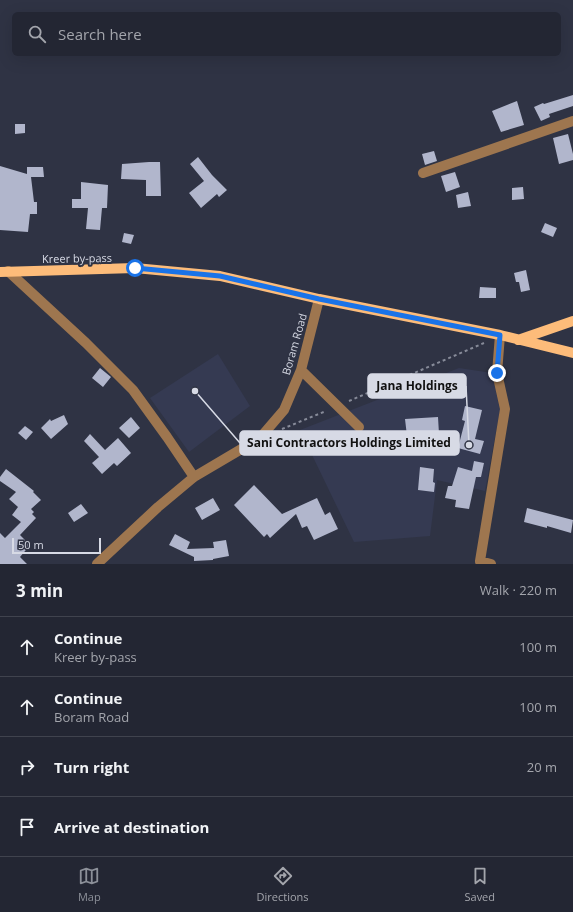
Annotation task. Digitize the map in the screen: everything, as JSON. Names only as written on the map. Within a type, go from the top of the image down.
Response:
[{"type":"main road","name":"Kreer by-pass","points":[[4,271],[135,268],[220,276],[319,299]]},
{"type":"main road","points":[[319,299],[500,335],[573,352]]},
{"type":"main road","points":[[518,340],[573,320]]},
{"type":"street","points":[[422,173],[573,121]]},
{"type":"street","points":[[4,271],[86,343],[133,390],[194,477]]},
{"type":"street","name":"Boram Road","points":[[97,564],[158,507],[194,477],[260,438],[284,410],[301,370],[319,299]]},
{"type":"street","points":[[491,564],[480,561],[505,409],[497,373],[500,335]]},
{"type":"street","points":[[301,370],[359,427]]},
{"type":"path","points":[[347,402],[464,353],[500,335]]},
{"type":"path","points":[[282,429],[333,408]]},
{"type":"shaded area","points":[[218,354],[250,406],[189,452],[150,398]]},
{"type":"shaded area","points":[[459,368],[492,373],[500,410],[485,491],[437,480],[430,536],[354,542],[300,430]]},
{"type":"building","points":[[573,95],[573,106],[549,114],[550,117],[541,121],[534,107]]},
{"type":"building","points":[[517,101],[524,125],[501,132],[492,111]]},
{"type":"building","points":[[15,124],[25,124],[25,133],[15,134]]},
{"type":"building","points":[[568,134],[573,160],[559,164],[553,138]]},
{"type":"building","points":[[434,151],[437,161],[425,165],[422,154]]},
{"type":"building","points":[[198,157],[212,175],[227,190],[219,197],[217,194],[201,208],[189,193],[204,181],[190,164]]},
{"type":"building","points":[[160,162],[161,196],[146,196],[146,180],[121,179],[122,164]]},
{"type":"building","points":[[0,166],[27,174],[27,167],[43,167],[44,177],[31,177],[34,202],[37,202],[37,214],[30,214],[28,232],[0,230]]},
{"type":"building","points":[[455,172],[460,187],[446,192],[441,176]]},
{"type":"building","points":[[81,182],[108,185],[107,208],[102,208],[100,230],[86,229],[88,208],[72,208],[72,199],[81,199]]},
{"type":"building","points":[[523,187],[524,199],[512,200],[512,188]]},
{"type":"building","points":[[468,192],[471,206],[458,208],[456,195]]},
{"type":"building","points":[[545,223],[557,228],[553,237],[541,232]]},
{"type":"building","points":[[124,233],[134,235],[131,244],[122,242]]},
{"type":"building","points":[[526,270],[530,290],[521,292],[519,282],[516,282],[514,273]]},
{"type":"building","points":[[480,287],[496,288],[496,298],[479,298]]},
{"type":"building","points":[[100,368],[111,377],[103,387],[92,378]]},
{"type":"building","points":[[465,406],[482,410],[475,439],[484,441],[480,454],[458,448],[465,421],[462,420]]},
{"type":"building","points":[[64,415],[68,424],[51,439],[41,428],[50,419],[51,421]]},
{"type":"building","points":[[131,417],[140,428],[129,438],[119,428]]},
{"type":"building","points":[[438,417],[439,434],[407,436],[405,419]]},
{"type":"building","points":[[25,426],[33,432],[26,440],[18,433]]},
{"type":"building","points":[[90,434],[105,450],[118,438],[131,453],[117,466],[114,463],[102,474],[92,463],[99,457],[84,441]]},
{"type":"building","points":[[474,461],[484,463],[481,477],[476,477],[469,509],[455,507],[456,500],[445,498],[448,486],[452,486],[458,467],[472,471]]},
{"type":"building","points":[[420,467],[434,469],[434,492],[418,490]]},
{"type":"building","points":[[6,469],[34,491],[33,492],[41,500],[31,509],[34,512],[32,514],[36,518],[20,535],[30,545],[20,557],[27,564],[0,564],[0,533],[5,538],[21,522],[12,515],[18,507],[9,499],[16,492],[0,481],[0,477]]},
{"type":"building","points":[[254,485],[282,514],[317,498],[325,515],[330,512],[338,529],[314,540],[307,526],[302,528],[296,514],[270,538],[267,534],[264,537],[234,505]]},
{"type":"building","points":[[213,498],[220,510],[202,520],[195,508]]},
{"type":"building","points":[[81,504],[88,513],[74,522],[68,513]]},
{"type":"building","points":[[527,508],[573,520],[571,533],[547,526],[547,528],[524,522]]},
{"type":"building","points":[[175,534],[190,542],[187,549],[214,548],[213,542],[226,540],[229,556],[213,560],[194,561],[194,557],[169,545]]},
{"type":"place","name":"Sani Contractors Holdings Limited","points":[[195,391]]},
{"type":"place","name":"Jana Holdings","points":[[469,445]]},
{"type":"route","points":[[135,268],[220,276],[319,299],[500,335],[497,373]]}]
